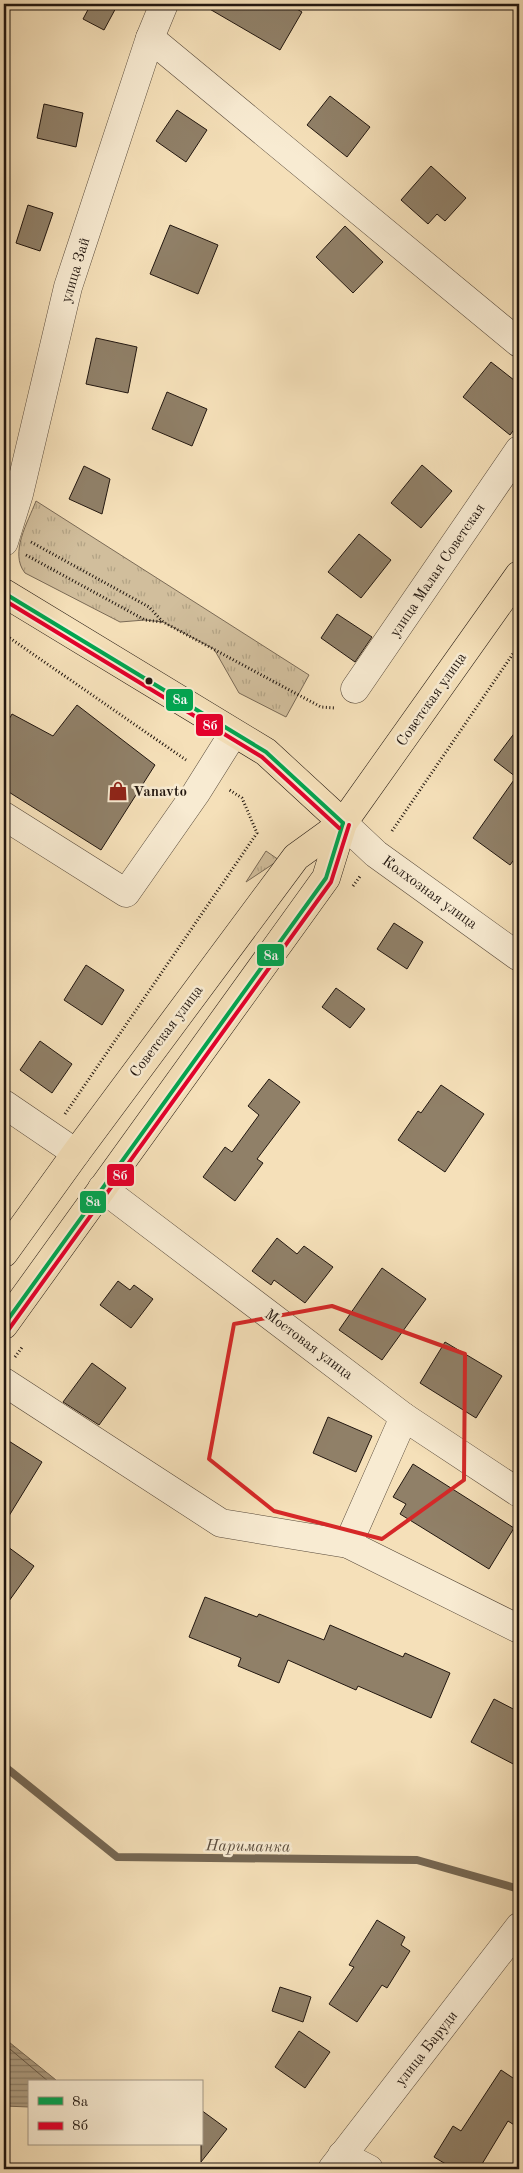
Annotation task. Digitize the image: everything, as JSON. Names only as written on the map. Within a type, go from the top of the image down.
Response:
[{"type":"main road","name":"Советская улица","points":[[4,1326],[326,878],[343,823],[519,575]]},
{"type":"main road","points":[[4,593],[233,734],[266,752],[343,823]]},
{"type":"main road","name":"Советская улица","points":[[4,1253],[296,857],[343,823]]},
{"type":"street","name":"улица Зай","points":[[10,541],[19,494],[68,287],[150,38],[164,4]]},
{"type":"street","points":[[150,38],[519,343]]},
{"type":"street","name":"улица Малая Советская","points":[[355,689],[519,450]]},
{"type":"street","points":[[4,816],[126,893],[233,734]]},
{"type":"street","name":"Колхозная улица","points":[[343,823],[376,854],[519,957]]},
{"type":"street","points":[[4,1104],[76,1153]]},
{"type":"street","name":"Мостовая улица","points":[[102,1188],[404,1417],[519,1493]]},
{"type":"street","points":[[4,1382],[221,1523],[348,1544],[519,1629]]},
{"type":"street","points":[[348,1544],[404,1417]]},
{"type":"street","name":"улица Баруди","points":[[337,2162],[518,1929]]},
{"type":"street","points":[[337,2162],[369,2169]]},
{"type":"path","points":[[10,541],[149,607],[163,622],[298,695]]},
{"type":"path","points":[[10,541],[145,620],[163,622]]},
{"type":"path","points":[[4,634],[242,798],[256,833],[50,1136]]},
{"type":"path","points":[[392,831],[519,645]]},
{"type":"highlighted area","points":[[332,1306],[465,1354],[464,1480],[382,1539],[274,1511],[209,1459],[234,1324]]},
{"type":"green space","points":[[36,501],[309,675],[286,717],[239,693],[214,649],[163,622],[145,620],[120,622],[25,573],[21,565],[19,547]]},
{"type":"green space","points":[[266,851],[279,860],[246,882]]},
{"type":"water","points":[[4,2038],[56,2080],[28,2080],[28,2107],[4,2106]]},
{"type":"building","points":[[91,4],[118,4],[104,30],[83,19]]},
{"type":"building","points":[[201,4],[288,4],[302,12],[280,50]]},
{"type":"building","points":[[330,96],[370,127],[347,157],[307,125]]},
{"type":"building","points":[[44,104],[83,113],[76,147],[37,138]]},
{"type":"building","points":[[177,110],[207,130],[186,162],[156,141]]},
{"type":"building","points":[[431,166],[466,198],[445,221],[437,214],[428,224],[401,200]]},
{"type":"building","points":[[28,205],[53,213],[40,251],[16,243]]},
{"type":"building","points":[[170,225],[218,245],[198,294],[150,274]]},
{"type":"building","points":[[345,226],[383,262],[353,293],[316,257]]},
{"type":"building","points":[[96,338],[137,347],[128,393],[86,384]]},
{"type":"building","points":[[491,362],[519,384],[519,423],[510,435],[463,397]]},
{"type":"building","points":[[167,392],[207,409],[192,446],[152,429]]},
{"type":"building","points":[[422,465],[452,491],[421,528],[391,503]]},
{"type":"building","points":[[84,466],[110,479],[102,514],[69,499]]},
{"type":"building","points":[[359,534],[391,560],[361,598],[328,572]]},
{"type":"building","points":[[337,614],[372,637],[355,662],[321,638]]},
{"type":"building","points":[[77,705],[155,765],[101,850],[4,789],[4,728],[12,714],[53,736]]},
{"type":"building","points":[[519,727],[519,853],[510,865],[473,838],[516,777],[494,760]]},
{"type":"building","points":[[394,923],[423,942],[407,969],[377,949]]},
{"type":"building","points":[[86,965],[124,990],[102,1025],[64,1000]]},
{"type":"building","points":[[336,988],[365,1009],[350,1028],[322,1007]]},
{"type":"building","points":[[40,1041],[72,1064],[52,1093],[20,1070]]},
{"type":"building","points":[[269,1079],[300,1102],[257,1159],[263,1163],[235,1201],[203,1177],[225,1147],[232,1152],[259,1115],[248,1106]]},
{"type":"building","points":[[441,1085],[484,1114],[445,1172],[398,1140],[418,1111],[421,1113]]},
{"type":"building","points":[[277,1238],[297,1254],[304,1246],[333,1267],[305,1303],[274,1280],[271,1285],[252,1271]]},
{"type":"building","points":[[382,1268],[426,1299],[382,1360],[339,1330]]},
{"type":"building","points":[[118,1281],[130,1290],[134,1285],[153,1299],[131,1328],[100,1305]]},
{"type":"building","points":[[445,1342],[502,1376],[476,1418],[420,1383]]},
{"type":"building","points":[[92,1363],[126,1388],[99,1425],[63,1402]]},
{"type":"building","points":[[328,1417],[372,1436],[356,1472],[313,1453]]},
{"type":"building","points":[[4,1438],[42,1462],[4,1524]]},
{"type":"building","points":[[413,1464],[514,1528],[489,1569],[400,1514],[406,1504],[393,1497]]},
{"type":"building","points":[[4,1544],[34,1566],[4,1608]]},
{"type":"building","points":[[205,1597],[257,1617],[259,1614],[324,1640],[330,1625],[403,1657],[405,1653],[450,1673],[431,1718],[358,1686],[356,1690],[288,1660],[279,1683],[238,1666],[241,1658],[189,1637]]},
{"type":"building","points":[[494,1699],[519,1712],[519,1767],[471,1742]]},
{"type":"building","points":[[377,1920],[405,1937],[401,1945],[410,1951],[387,1988],[382,1985],[357,2022],[329,2004],[354,1967],[349,1965]]},
{"type":"building","points":[[280,1987],[311,1997],[303,2022],[272,2011]]},
{"type":"building","points":[[299,2031],[330,2052],[305,2088],[275,2067]]},
{"type":"building","points":[[501,2070],[519,2082],[519,2128],[508,2121],[479,2169],[454,2169],[434,2157],[453,2126],[461,2131]]},
{"type":"building","points":[[202,2111],[227,2129],[201,2162],[202,2146]]},
{"type":"waterway","name":"Нариманка","points":[[4,1766],[117,1857],[417,1860],[519,1889]]},
{"type":"transit line","name":"8а","points":[[4,593],[266,752],[343,823]]},
{"type":"transit line","name":"8б","points":[[4,600],[262,757],[339,828]]},
{"type":"transit line","name":"8а","points":[[4,1325],[326,878],[343,823]]},
{"type":"transit line","name":"8б","points":[[9,1329],[331,882],[349,825]]},
{"type":"place","name":"Vanavto","points":[[118,791]]}]
